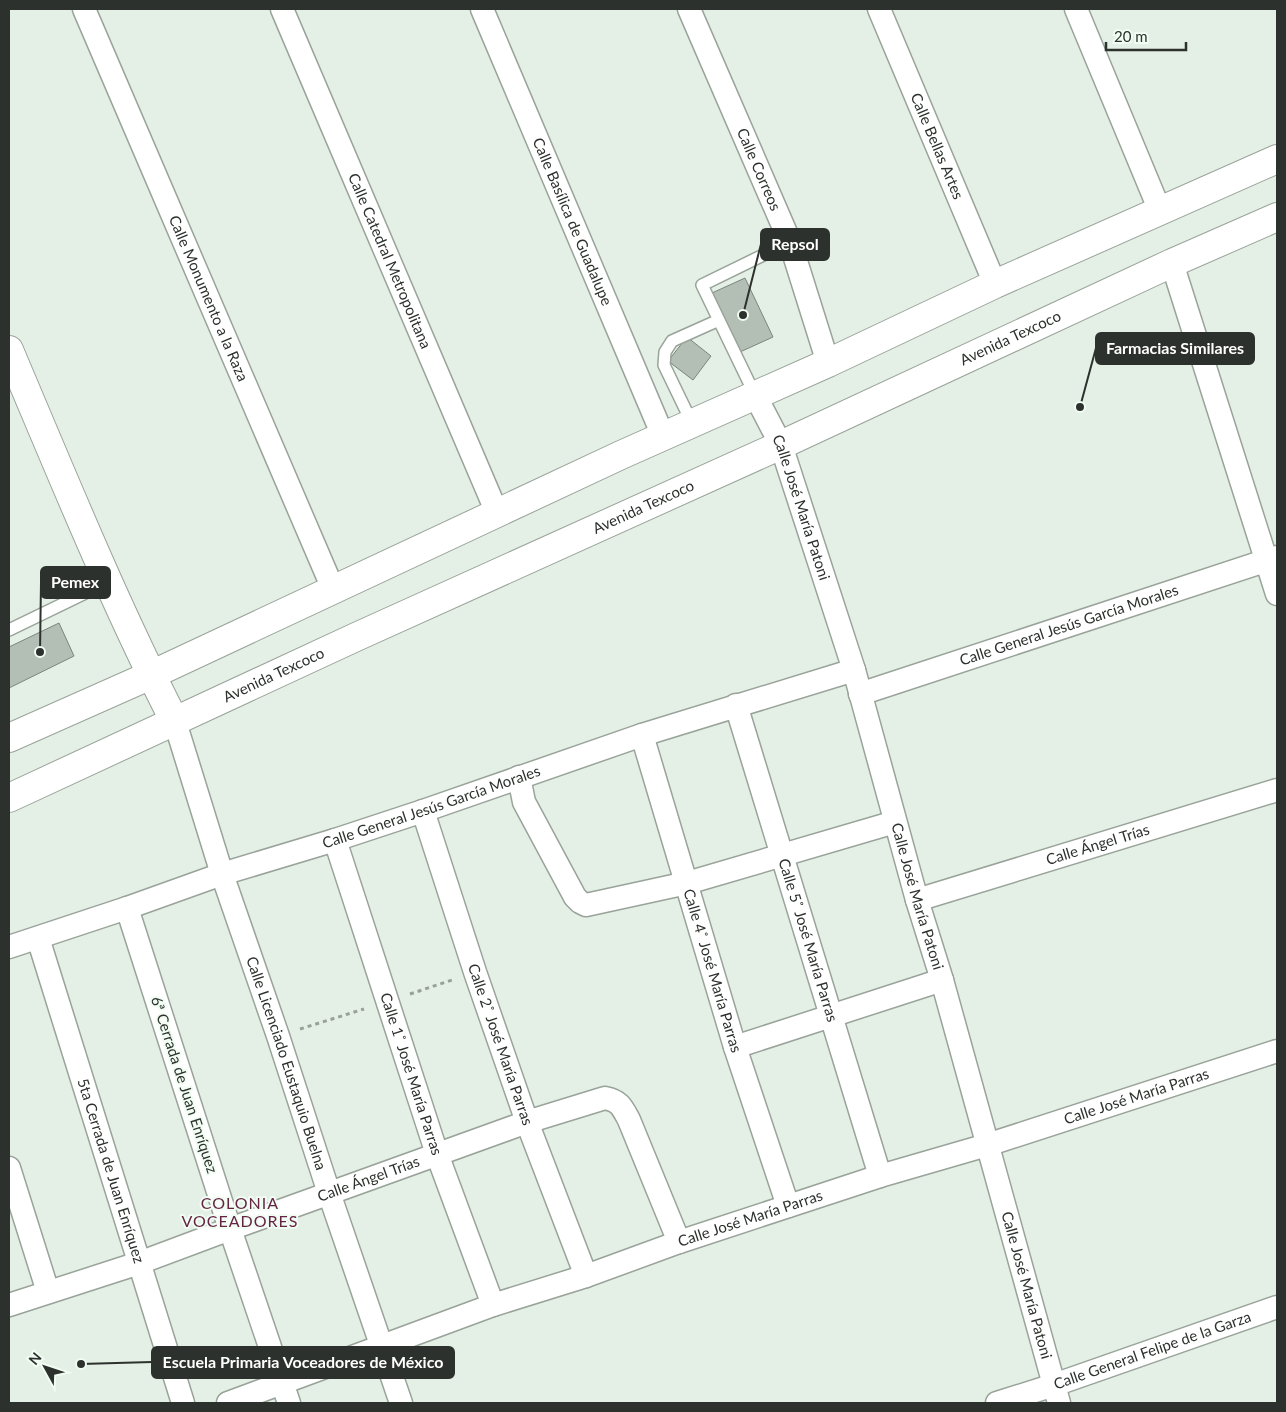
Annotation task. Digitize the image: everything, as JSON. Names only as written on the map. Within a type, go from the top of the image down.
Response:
[{"type":"main road","points":[[9,738],[663,436],[828,363],[995,284],[1277,159]]},
{"type":"main road","name":"Avenida Texcoco","points":[[9,798],[365,633],[781,445],[1172,263],[1277,217]]},
{"type":"main road","points":[[9,350],[108,582],[175,722]]},
{"type":"street","name":"Calle Monumento a la Raza","points":[[84,9],[333,589]]},
{"type":"street","name":"Calle Catedral Metropolitana","points":[[282,9],[497,513]]},
{"type":"street","name":"Calle Basílica de Guadalupe","points":[[482,9],[663,436]]},
{"type":"street","name":"Calle Correos","points":[[690,9],[790,242],[828,363]]},
{"type":"street","name":"Calle Bellas Artes","points":[[879,9],[995,284]]},
{"type":"street","points":[[1076,9],[1160,211]]},
{"type":"street","points":[[1172,263],[1272,559],[1277,594]]},
{"type":"street","name":"Calle José María Patoni","points":[[755,396],[781,445],[854,670],[895,822],[942,980],[1057,1394]]},
{"type":"street","name":"Calle General Jesús García Morales","points":[[860,694],[1272,559]]},
{"type":"street","name":"Calle General Jesús García Morales","points":[[9,947],[222,874],[424,811],[642,735],[854,670]]},
{"type":"street","name":"Calle 5˚ José María Parras","points":[[736,705],[880,1176]]},
{"type":"street","name":"Calle Licenciado Eustaquio Buelna","points":[[175,722],[222,874],[400,1403]]},
{"type":"street","name":"Calle 4˚ José María Parras","points":[[642,735],[735,1046],[788,1206]]},
{"type":"street","points":[[519,777],[524,802],[575,896],[586,905],[687,883],[895,822]]},
{"type":"street","name":"Calle Ángel Trías","points":[[917,900],[1277,790]]},
{"type":"street","name":"Calle 2˚ José María Parras","points":[[424,811],[475,972],[527,1122],[586,1276]]},
{"type":"street","name":"Calle 1˚ José María Parras","points":[[335,840],[437,1154],[493,1305]]},
{"type":"street","name":"6ª Cerrada de Juan Enríquez","points":[[127,908],[230,1228],[286,1394]]},
{"type":"street","name":"5ta Cerrada de Juan Enríquez","points":[[38,938],[183,1403]]},
{"type":"street","points":[[735,1046],[942,980]]},
{"type":"street","name":"Calle José María Parras","points":[[228,1403],[286,1394],[380,1346],[493,1305],[586,1276],[679,1242],[880,1176],[987,1145],[1277,1051]]},
{"type":"street","name":"Calle Ángel Trías","points":[[9,1305],[139,1263],[230,1228],[527,1122],[605,1098],[616,1100],[624,1110],[679,1242]]},
{"type":"street","points":[[9,1168],[48,1292]]},
{"type":"street","name":"Calle General Felipe de la Garza","points":[[997,1403],[1057,1394],[1277,1307]]},
{"type":"lane","points":[[755,396],[702,285],[790,242]]},
{"type":"lane","points":[[692,423],[664,364],[665,352],[672,341],[719,320]]},
{"type":"lane","points":[[9,630],[108,582]]},
{"type":"building","points":[[745,278],[773,337],[740,352],[712,293]]},
{"type":"building","points":[[687,337],[711,356],[693,380],[668,361]]},
{"type":"building","points":[[59,623],[74,656],[9,688],[9,647]]},
{"type":"place","name":"Repsol","points":[[743,315]]},
{"type":"place","name":"Farmacias Similares","points":[[1080,407]]},
{"type":"place","name":"Pemex","points":[[40,652]]},
{"type":"place","name":"Escuela Primaria Voceadores de México","points":[[81,1364]]},
{"type":"district","name":"COLONIA VOCEADORES","points":[[240,1212]]}]
